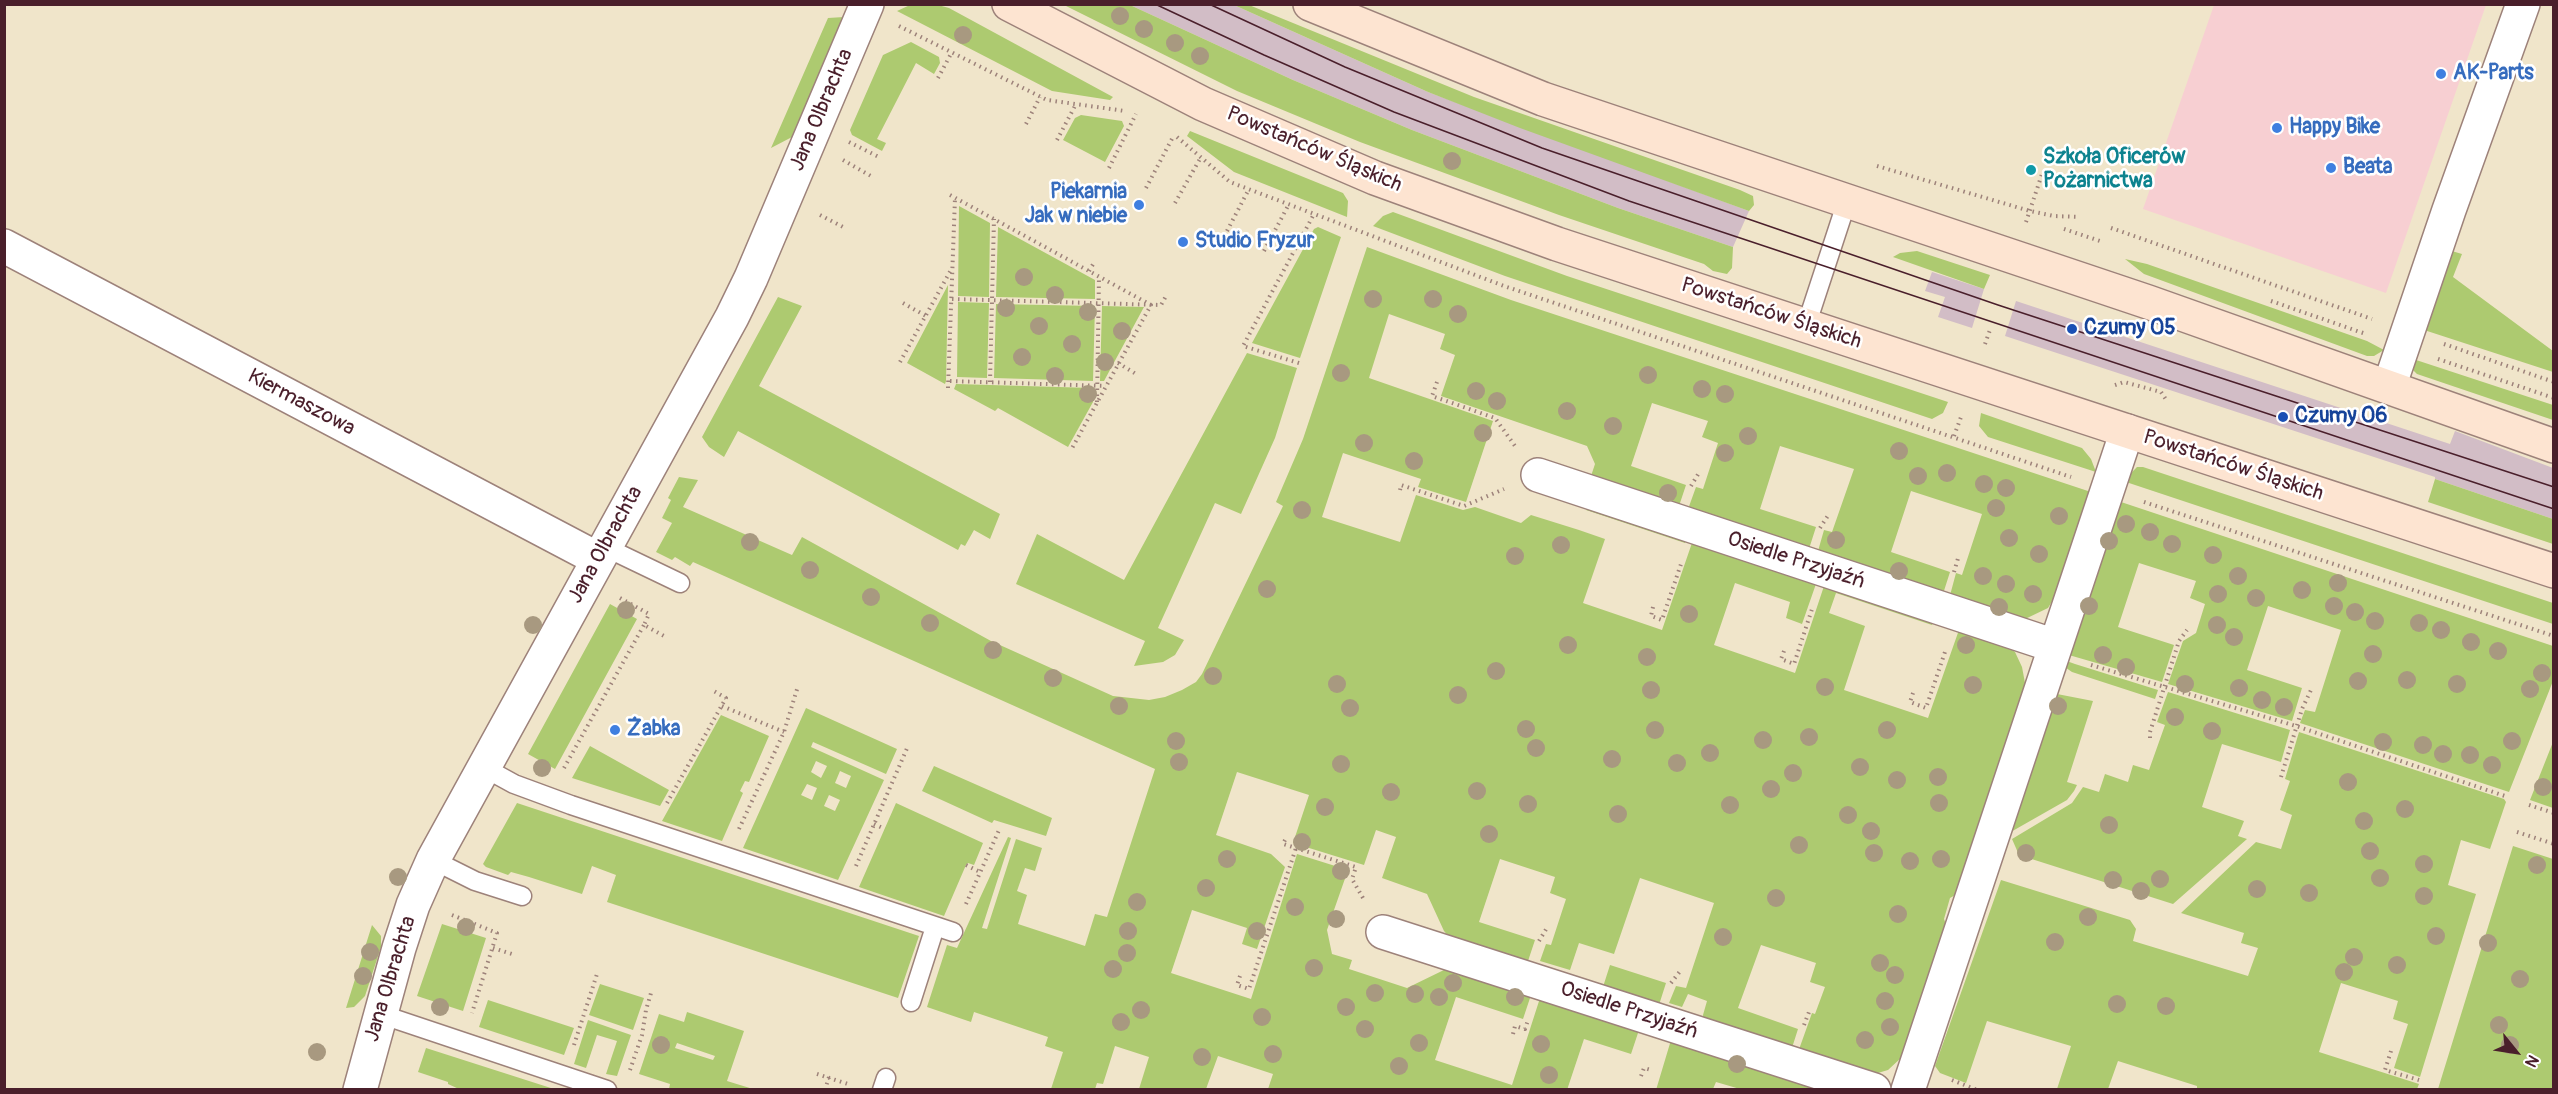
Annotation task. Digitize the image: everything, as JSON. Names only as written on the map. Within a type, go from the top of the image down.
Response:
[{"type":"main road","name":"Powstańców Śląskich","points":[[1009,4],[1203,104],[1364,173],[1557,244],[2553,572]]},
{"type":"main road","points":[[1310,4],[1351,14],[1543,99],[2116,291],[2553,446]]},
{"type":"street","name":"Jana Olbrachta","points":[[360,1089],[407,924],[433,860],[732,317],[751,278],[867,4]]},
{"type":"street","points":[[2389,387],[2448,210],[2523,4]]},
{"type":"street","name":"Kiermaszowa","points":[[4,246],[602,553]]},
{"type":"street","points":[[1908,1089],[2068,654],[2107,490],[2127,431]]},
{"type":"street","name":"Osiedle Przyjaźń","points":[[1538,475],[2068,654]]},
{"type":"street","name":"Osiedle Przyjaźń","points":[[1383,932],[1874,1089]]},
{"type":"lane","points":[[1806,326],[1847,201]]},
{"type":"lane","points":[[602,553],[681,582]]},
{"type":"lane","points":[[483,767],[514,784],[548,797],[944,929],[911,1002]]},
{"type":"lane","points":[[433,860],[475,881],[522,896]]},
{"type":"lane","points":[[380,1014],[607,1089]]},
{"type":"path","points":[[894,23],[1047,100],[1136,114],[1145,118]]},
{"type":"path","points":[[938,78],[952,52]]},
{"type":"path","points":[[1026,124],[1040,97]]},
{"type":"path","points":[[1057,140],[1076,104]]},
{"type":"path","points":[[1109,168],[1136,114]]},
{"type":"path","points":[[1169,130],[1230,182],[1504,286],[1954,436],[2107,490],[2553,636]]},
{"type":"path","points":[[1146,188],[1174,135]]},
{"type":"path","points":[[840,137],[880,158]]},
{"type":"path","points":[[1175,203],[1201,157]]},
{"type":"path","points":[[842,160],[871,176]]},
{"type":"path","points":[[2024,229],[2042,174]]},
{"type":"path","points":[[1227,231],[1249,189]]},
{"type":"path","points":[[950,195],[1150,305]]},
{"type":"path","points":[[948,388],[955,198]]},
{"type":"path","points":[[1996,202],[2054,216],[2079,217]]},
{"type":"path","points":[[1264,250],[1289,204]]},
{"type":"path","points":[[817,214],[843,227]]},
{"type":"path","points":[[1299,363],[1241,345],[1314,214]]},
{"type":"path","points":[[990,382],[994,219]]},
{"type":"path","points":[[2111,228],[2374,320]]},
{"type":"path","points":[[2071,231],[2108,244]]},
{"type":"path","points":[[1089,271],[1095,261]]},
{"type":"path","points":[[900,362],[953,266]]},
{"type":"path","points":[[1097,402],[1099,276]]},
{"type":"path","points":[[952,299],[1161,305],[1166,296]]},
{"type":"path","points":[[903,303],[926,316]]},
{"type":"path","points":[[1071,450],[1150,305]]},
{"type":"path","points":[[2435,341],[2553,382]]},
{"type":"path","points":[[2432,357],[2553,398]]},
{"type":"path","points":[[1118,363],[1136,374]]},
{"type":"path","points":[[950,381],[1106,386]]},
{"type":"path","points":[[1400,490],[1401,486],[1464,506],[1538,475],[1495,418],[1432,396],[1437,382]]},
{"type":"path","points":[[1653,607],[1651,616],[1662,620],[1694,527]]},
{"type":"path","points":[[1784,651],[1781,659],[1794,664],[1824,570]]},
{"type":"path","points":[[548,797],[649,614],[619,598]]},
{"type":"path","points":[[644,625],[664,636]]},
{"type":"path","points":[[2150,738],[2179,641],[2187,630]]},
{"type":"path","points":[[1912,693],[1910,702],[1926,708],[1946,648],[1942,640]]},
{"type":"path","points":[[2068,654],[2164,687],[2296,726],[2508,797]]},
{"type":"path","points":[[726,857],[784,732],[798,686]]},
{"type":"path","points":[[650,831],[726,698],[712,690]]},
{"type":"path","points":[[2280,777],[2296,726],[2311,690]]},
{"type":"path","points":[[722,706],[784,732]]},
{"type":"path","points":[[843,896],[908,746]]},
{"type":"path","points":[[2529,804],[2553,813]]},
{"type":"path","points":[[874,824],[885,829]]},
{"type":"path","points":[[944,929],[980,872],[1000,828]]},
{"type":"path","points":[[2517,832],[2553,844]]},
{"type":"path","points":[[1285,840],[1283,844],[1356,867],[1352,879],[1383,932]]},
{"type":"path","points":[[1240,976],[1237,985],[1249,988],[1296,848]]},
{"type":"path","points":[[966,865],[980,872]]},
{"type":"path","points":[[449,914],[497,933],[462,1042]]},
{"type":"path","points":[[493,948],[515,955]]},
{"type":"path","points":[[564,1075],[597,974]]},
{"type":"path","points":[[627,1078],[642,1035],[651,993]]},
{"type":"path","points":[[2391,1051],[2385,1070],[2419,1080]]},
{"type":"path","points":[[1641,1076],[1644,1068],[1651,1070]]},
{"type":"path","points":[[817,1074],[856,1086]]},
{"type":"path","points":[[825,1089],[829,1077]]},
{"type":"shaded area","points":[[1130,5],[1234,5],[1428,92],[1749,211],[1733,247],[1618,208],[1412,130],[1293,80]]},
{"type":"shaded area","points":[[2214,5],[2486,5],[2386,293],[2143,209]]},
{"type":"shaded area","points":[[1932,272],[1984,289],[1972,328],[1938,317],[1945,297],[1925,291]]},
{"type":"shaded area","points":[[2016,301],[2450,444],[2455,431],[2553,468],[2553,519],[2435,479],[2435,477],[2005,336]]},
{"type":"green space","points":[[910,5],[938,5],[949,8],[1113,97],[1110,100],[1052,91],[897,11]]},
{"type":"green space","points":[[1064,5],[1130,5],[1293,80],[1412,130],[1618,208],[1733,247],[1732,268],[1727,274],[1713,271],[1704,264],[1559,215],[1360,142],[1237,91]]},
{"type":"green space","points":[[1234,5],[1249,5],[1474,97],[1740,190],[1753,196],[1754,205],[1749,211],[1520,128],[1428,92]]},
{"type":"green space","points":[[844,17],[792,137],[771,148],[828,18]]},
{"type":"green space","points":[[911,42],[939,57],[940,63],[934,74],[916,63],[877,139],[886,143],[882,151],[852,135],[850,130],[883,55]]},
{"type":"green space","points":[[1081,115],[1122,121],[1124,126],[1105,162],[1063,140],[1075,118]]},
{"type":"green space","points":[[1190,131],[1343,193],[1348,201],[1347,217],[1234,172],[1187,136]]},
{"type":"green space","points":[[959,206],[990,223],[989,297],[958,296]]},
{"type":"green space","points":[[1393,212],[1567,276],[1948,402],[1943,413],[1932,419],[1505,276],[1373,226],[1383,216]]},
{"type":"green space","points":[[998,227],[1095,280],[1095,299],[996,297]]},
{"type":"green space","points":[[1318,227],[1341,237],[1300,358],[1252,343],[1314,229]]},
{"type":"green space","points":[[1367,247],[1511,300],[2091,492],[2054,598],[2048,608],[2023,620],[1949,599],[1956,573],[1962,575],[1982,514],[1911,491],[1891,552],[1950,572],[1942,597],[1818,551],[1824,530],[1832,532],[1854,469],[1780,446],[1760,509],[1816,527],[1808,552],[1687,512],[1696,487],[1703,489],[1718,443],[1702,437],[1708,421],[1652,403],[1631,466],[1686,485],[1678,509],[1591,476],[1595,464],[1587,446],[1441,396],[1455,355],[1440,349],[1445,334],[1389,314],[1369,378],[1493,421],[1466,502],[1418,487],[1421,479],[1343,453],[1322,517],[1400,542],[1416,495],[1463,510],[1475,507],[1521,523],[1531,515],[1579,530],[1605,539],[1583,603],[1662,630],[1693,540],[1817,581],[1802,624],[1786,618],[1790,602],[1735,583],[1714,645],[1795,673],[1825,583],[1934,619],[1932,625],[1836,593],[1829,613],[1865,626],[1844,690],[1928,718],[1960,627],[2002,642],[2015,652],[2022,667],[2025,683],[2023,697],[1957,894],[1950,898],[1944,919],[1947,927],[1902,1057],[1888,1070],[1871,1075],[1797,1055],[1812,1013],[1815,1014],[1825,987],[1810,982],[1816,963],[1761,945],[1738,1008],[1798,1029],[1791,1051],[1704,1023],[1703,1015],[1707,1001],[1688,994],[1682,1007],[1669,1003],[1676,986],[1686,988],[1714,903],[1640,878],[1614,954],[1579,943],[1570,970],[1540,961],[1546,944],[1551,945],[1566,899],[1550,893],[1555,877],[1500,859],[1479,922],[1535,940],[1527,964],[1450,938],[1444,931],[1427,894],[1382,878],[1396,837],[1376,830],[1364,865],[1293,843],[1309,795],[1237,772],[1216,835],[1271,854],[1285,867],[1257,949],[1242,944],[1247,928],[1192,910],[1171,973],[1251,999],[1297,854],[1348,870],[1327,930],[1332,954],[1352,960],[1349,969],[1407,988],[1446,969],[1531,995],[1523,1019],[1456,997],[1435,1060],[1512,1085],[1540,998],[1639,1030],[1631,1054],[1584,1039],[1567,1090],[1268,1089],[1273,1074],[1218,1056],[1206,1089],[1139,1089],[1149,1057],[1115,1046],[1103,1084],[1097,1083],[1095,1089],[1051,1089],[1063,1052],[1045,1046],[1048,1037],[974,1012],[971,1022],[927,1007],[947,945],[957,948],[1008,837],[1011,838],[982,928],[987,929],[1016,839],[1042,848],[1035,871],[1025,868],[1017,891],[1027,895],[1018,924],[1085,946],[1095,914],[1107,917],[1155,769],[693,562],[690,566],[675,557],[672,560],[656,552],[672,523],[662,518],[671,500],[668,498],[679,477],[698,480],[683,507],[792,555],[802,537],[991,641],[1113,696],[1149,700],[1165,697],[1196,682],[1202,674],[1283,506],[1276,502],[1303,439]]},
{"type":"green space","points":[[2445,249],[2462,254],[2453,277],[2553,351],[2553,372],[2421,329]]},
{"type":"green space","points":[[1917,251],[1990,275],[1984,289],[1893,257],[1900,253]]},
{"type":"green space","points":[[2125,259],[2147,264],[2367,341],[2384,350],[2374,356],[2367,356],[2144,274]]},
{"type":"green space","points":[[948,285],[946,381],[945,384],[907,363]]},
{"type":"green space","points":[[778,297],[802,306],[759,386],[1000,514],[990,539],[974,530],[965,546],[961,544],[958,550],[738,431],[724,457],[709,447],[702,437]]},
{"type":"green space","points":[[958,302],[989,303],[987,378],[957,377]]},
{"type":"green space","points":[[996,304],[1095,306],[1093,381],[994,378]]},
{"type":"green space","points":[[1102,306],[1144,307],[1104,381],[1100,381]]},
{"type":"green space","points":[[1247,353],[1297,368],[1275,438],[1241,514],[1215,503],[1158,628],[1184,640],[1175,655],[1163,662],[1134,666],[1145,641],[1016,584],[1037,534],[1124,580]]},
{"type":"green space","points":[[2410,358],[2553,405],[2553,420],[2417,374],[2412,369]]},
{"type":"green space","points":[[956,384],[1092,388],[1093,402],[1068,447],[998,408],[995,411],[954,389]]},
{"type":"green space","points":[[1981,413],[2082,448],[2091,459],[2096,472],[1988,437],[1979,426]]},
{"type":"green space","points":[[2137,467],[2143,467],[2553,603],[2553,624],[2123,481]]},
{"type":"green space","points":[[2435,479],[2553,519],[2553,544],[2428,502]]},
{"type":"green space","points":[[2115,500],[2553,646],[2553,681],[2509,792],[2300,723],[2305,710],[2315,712],[2341,630],[2268,606],[2247,670],[2302,688],[2292,721],[2168,684],[2183,641],[2196,633],[2205,604],[2190,598],[2196,581],[2139,563],[2118,627],[2174,645],[2162,682],[2062,653]]},
{"type":"green space","points":[[1594,506],[1687,538],[1685,543],[1586,510]]},
{"type":"green space","points":[[610,604],[637,619],[555,769],[528,754]]},
{"type":"green space","points":[[2061,659],[2158,690],[2155,699],[2072,672],[2059,663]]},
{"type":"green space","points":[[2168,692],[2290,730],[2281,762],[2222,744],[2202,807],[2244,821],[2238,836],[2247,839],[2173,904],[2019,855],[2012,839],[2072,803],[2083,787],[2099,792],[2105,774],[2128,782],[2133,765],[2149,770],[2165,725],[2157,722]]},
{"type":"green space","points":[[2057,694],[2093,701],[2067,782],[2077,785],[2067,800],[2009,833],[2048,696]]},
{"type":"green space","points":[[806,708],[897,749],[886,774],[813,742],[811,747],[884,780],[838,880],[743,848]],"holes":[[[816,761],[827,766],[821,778],[811,772]],[[840,771],[851,776],[846,788],[835,783]],[[807,784],[817,788],[812,800],[801,795]],[[829,795],[840,800],[835,811],[824,806]]]},
{"type":"green space","points":[[721,715],[769,736],[749,782],[745,781],[740,791],[743,793],[722,841],[662,821]]},
{"type":"green space","points":[[2299,732],[2504,799],[2506,802],[2490,849],[2461,840],[2448,885],[2476,894],[2420,1077],[2394,1068],[2408,1024],[2393,1019],[2398,1001],[2341,983],[2319,1052],[2419,1084],[2417,1089],[2197,1089],[2197,1086],[2118,1061],[2108,1089],[2057,1089],[2071,1046],[1987,1021],[1966,1083],[1940,1073],[1935,1066],[2001,880],[2130,920],[2136,929],[2133,941],[2248,976],[2258,948],[2241,943],[2244,933],[2181,913],[2256,842],[2281,849],[2292,815],[2280,810],[2290,781],[2285,779]]},
{"type":"green space","points":[[2553,742],[2553,808],[2530,800]]},
{"type":"green space","points":[[590,746],[669,790],[660,806],[572,778]]},
{"type":"green space","points":[[934,766],[1052,818],[1046,836],[994,820],[992,823],[922,791]]},
{"type":"green space","points":[[517,803],[919,936],[898,998],[607,902],[616,875],[592,866],[582,894],[529,877],[511,872],[508,875],[486,867],[483,864]]},
{"type":"green space","points":[[896,803],[983,843],[974,865],[968,863],[966,865],[944,916],[859,887]]},
{"type":"green space","points":[[2513,846],[2553,859],[2553,1089],[2438,1089]]},
{"type":"green space","points":[[442,924],[486,938],[463,1011],[417,996]]},
{"type":"green space","points":[[372,925],[381,936],[381,947],[365,996],[354,1007],[346,1008]]},
{"type":"green space","points":[[1610,965],[1666,983],[1658,1008],[1602,990]]},
{"type":"green space","points":[[600,984],[644,998],[633,1030],[589,1015]]},
{"type":"green space","points":[[488,1000],[574,1028],[564,1055],[479,1027]]},
{"type":"green space","points":[[687,1012],[744,1031],[727,1081],[753,1089],[669,1089],[670,1084],[639,1074],[659,1014],[684,1022]],"holes":[[[657,1037],[669,1041],[664,1052],[654,1048]],[[677,1043],[715,1056],[713,1060],[675,1048]]]},
{"type":"green space","points":[[588,1020],[631,1035],[617,1076],[606,1074],[617,1041],[597,1035],[586,1068],[574,1064]]},
{"type":"green space","points":[[1671,1040],[1826,1089],[1740,1089],[1716,1082],[1713,1089],[1656,1090]]},
{"type":"green space","points":[[426,1048],[554,1089],[459,1089],[448,1082],[418,1072]]},
{"type":"tram line","points":[[1155,4],[1394,112],[1629,201],[2554,509]]},
{"type":"tram line","points":[[1209,4],[1345,67],[1542,148],[1998,305],[2554,487]]},
{"type":"place","name":"AK-Parts","points":[[2441,74]]},
{"type":"place","name":"Happy Bike","points":[[2277,128]]},
{"type":"place","name":"Beata","points":[[2331,168]]},
{"type":"place","name":"Szkoła Oficerów Pożarnictwa","points":[[2031,170]]},
{"type":"place","name":"Piekarnia Jak w niebie","points":[[1139,205]]},
{"type":"place","name":"Studio Fryzur","points":[[1183,242]]},
{"type":"place","name":"Czumy 05","points":[[2072,329]]},
{"type":"place","name":"Czumy 06","points":[[2283,417]]},
{"type":"place","name":"Żabka","points":[[615,730]]}]
